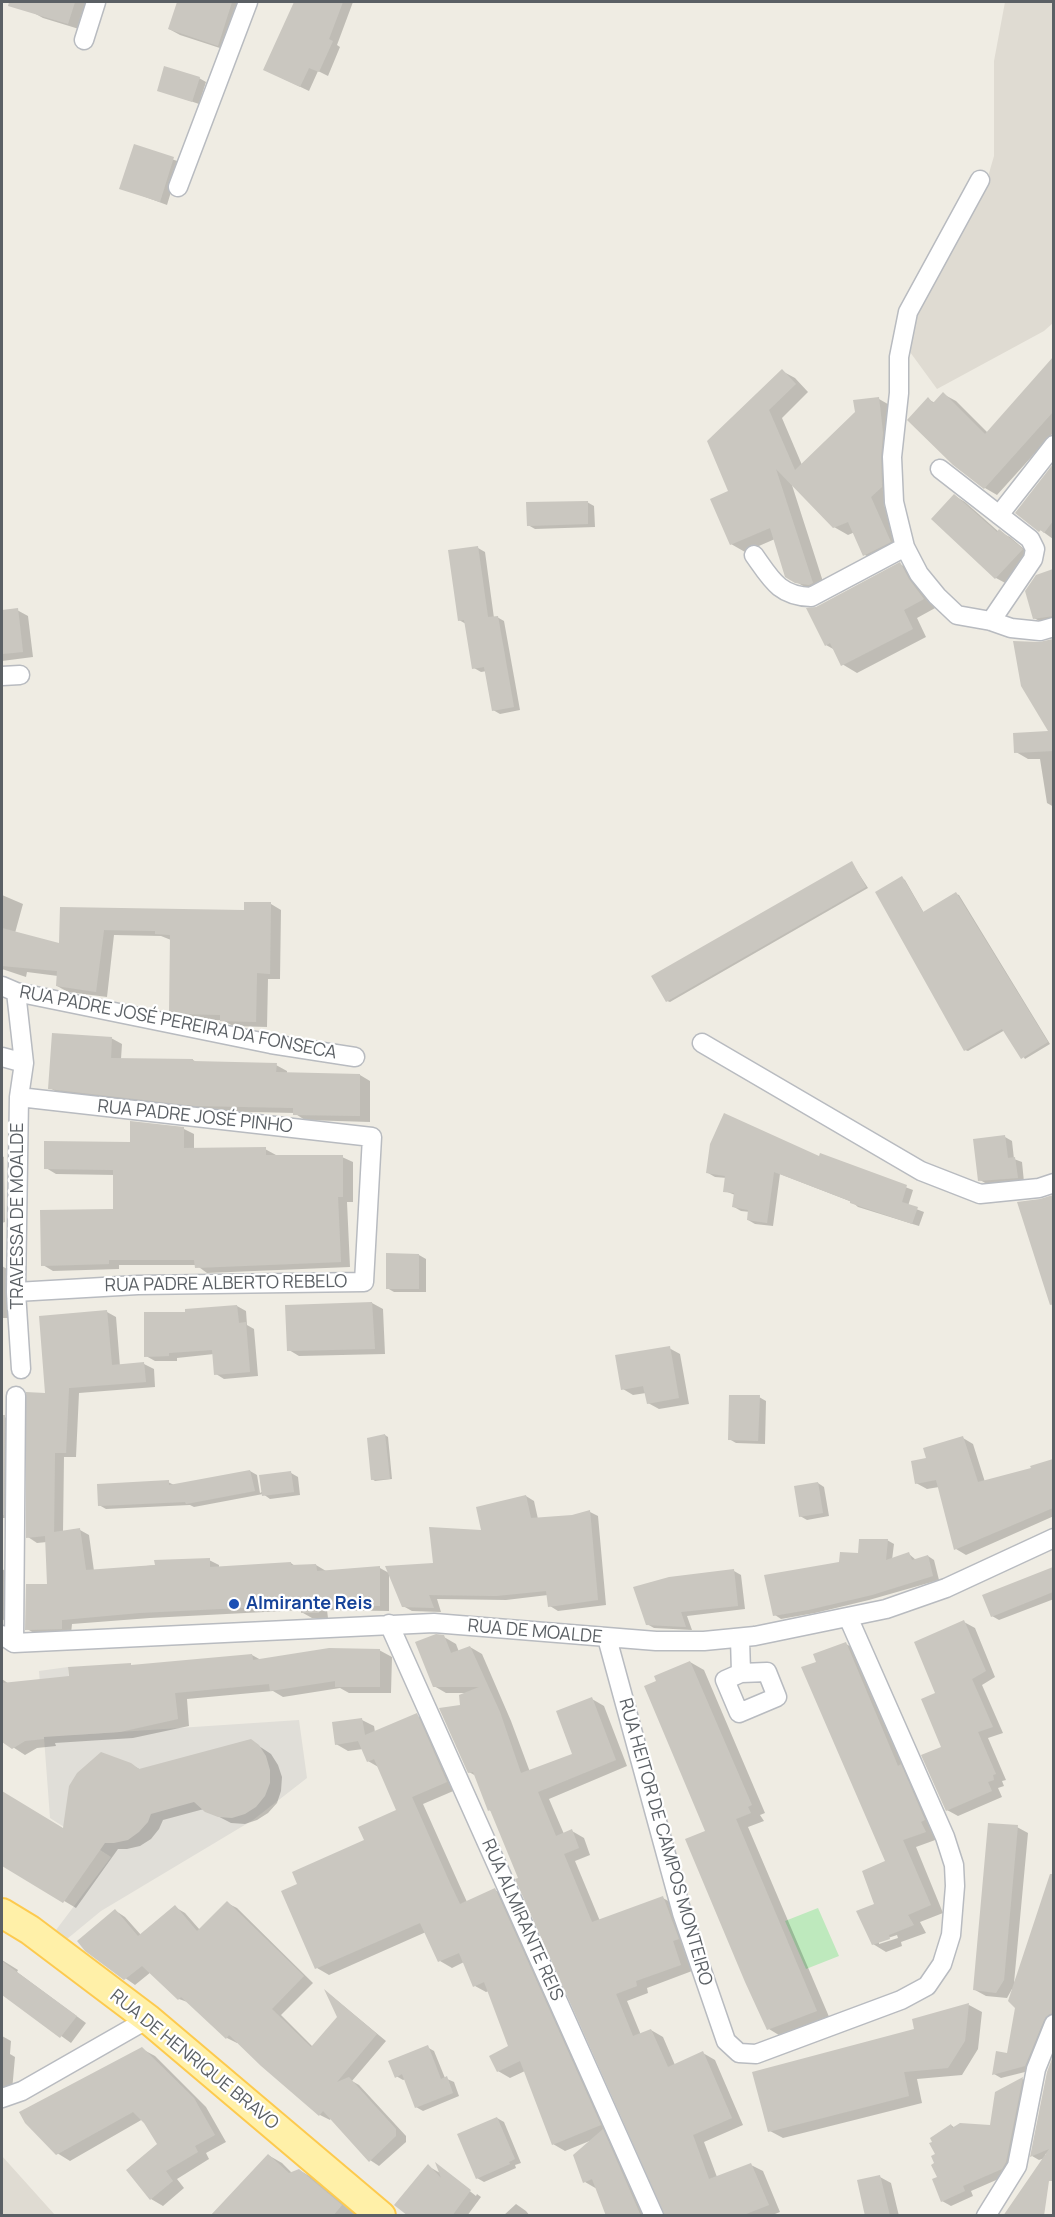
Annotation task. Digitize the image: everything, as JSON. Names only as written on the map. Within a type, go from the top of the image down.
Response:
[{"type":"main road","name":"RUA DE HENRIQUE BRAVO","points":[[2,1913],[30,1930],[148,2019],[381,2216]]},
{"type":"street","points":[[84,40],[96,2]]},
{"type":"street","points":[[178,187],[248,2]]},
{"type":"street","points":[[980,180],[908,312],[902,345],[892,457],[894,502],[905,548],[919,574],[957,615],[991,621],[1011,628],[1040,632],[1053,627]]},
{"type":"street","points":[[999,515],[1053,445]]},
{"type":"street","points":[[940,469],[1030,539],[1035,549],[1033,559],[991,621]]},
{"type":"street","points":[[754,555],[774,582],[784,590],[796,596],[811,597],[905,548]]},
{"type":"street","name":"RUA PADRE JOSÉ PEREIRA DA FONSECA","points":[[9,989],[271,1044],[355,1057]]},
{"type":"street","name":"TRAVESSA DE MOALDE","points":[[9,989],[24,1063],[19,1097],[16,1292],[21,1369]]},
{"type":"street","points":[[702,1043],[921,1171],[980,1194],[1039,1188],[1053,1183]]},
{"type":"street","points":[[2,1057],[24,1063]]},
{"type":"street","name":"RUA PADRE JOSÉ PINHO","points":[[19,1097],[372,1137]]},
{"type":"street","name":"RUA PADRE ALBERTO REBELO","points":[[16,1292],[138,1285],[364,1282],[372,1137]]},
{"type":"street","points":[[8,1639],[16,1396]]},
{"type":"street","name":"RUA DE MOALDE","points":[[8,1639],[434,1623],[607,1638],[704,1641],[740,1638],[886,1609],[946,1588],[1053,1538]]},
{"type":"street","name":"RUA HEITOR DE CAMPOS MONTEIRO","points":[[607,1638],[682,1913],[726,2041],[739,2053],[756,2054],[900,2000],[927,1986],[942,1964],[951,1935],[955,1886],[954,1865],[945,1837],[848,1617]]},
{"type":"street","name":"RUA ALMIRANTE REIS","points":[[389,1624],[654,2216]]},
{"type":"street","points":[[740,1638],[741,1673]]},
{"type":"street","points":[[2,2098],[22,2091],[148,2019]]},
{"type":"street","points":[[986,2216],[1017,2166],[1036,2069],[1053,2024]]},
{"type":"shaded area","points":[[1005,2],[1053,2],[1053,323],[1044,331],[937,389],[910,352],[918,310],[985,187],[994,156],[994,61]]},
{"type":"shaded area","points":[[68,1667],[73,1735],[299,1720],[307,1778],[253,1820],[101,1911],[67,1939],[56,1930],[111,1857],[50,1818],[39,1671]]},
{"type":"shaded area","points":[[2,2156],[55,2215],[2,2215]]},
{"type":"green space","points":[[818,1908],[839,1956],[806,1969],[785,1921]]},
{"type":"building","points":[[9,2],[75,2],[68,24],[8,6]]},
{"type":"building","points":[[177,2],[232,2],[218,46],[168,29]]},
{"type":"building","points":[[294,2],[343,2],[329,39],[333,41],[319,72],[309,68],[300,87],[263,70]]},
{"type":"building","points":[[164,66],[200,77],[192,102],[157,91]]},
{"type":"building","points":[[134,144],[174,157],[160,202],[119,189]]},
{"type":"building","points":[[1053,357],[1053,412],[984,489],[953,465],[907,420],[928,397],[933,403],[943,392],[985,434]]},
{"type":"building","points":[[782,369],[796,384],[769,410],[795,470],[855,412],[853,400],[879,397],[883,433],[882,487],[871,497],[891,542],[863,556],[848,522],[833,528],[776,469],[813,583],[809,585],[795,583],[785,577],[770,528],[730,545],[710,499],[728,491],[707,441]]},
{"type":"building","points":[[1053,464],[1053,521],[1044,533],[1041,530],[1039,532],[1015,513]]},
{"type":"building","points":[[954,494],[997,532],[999,529],[1023,549],[995,579],[931,519]]},
{"type":"building","points":[[588,501],[588,524],[527,526],[526,502]]},
{"type":"building","points":[[478,546],[488,617],[498,616],[514,707],[492,711],[484,667],[472,669],[464,620],[458,621],[448,550]]},
{"type":"building","points":[[900,562],[924,599],[904,610],[913,629],[841,666],[830,643],[825,646],[806,608],[816,607]]},
{"type":"building","points":[[1053,569],[1053,616],[1033,619],[1025,591],[1036,575]]},
{"type":"building","points":[[18,608],[23,652],[2,654],[2,610]]},
{"type":"building","points":[[1053,639],[1053,751],[1014,753],[1013,733],[1048,731],[1021,686],[1013,641],[1039,642]]},
{"type":"building","points":[[852,861],[866,887],[666,1002],[651,976]]},
{"type":"building","points":[[902,876],[923,912],[956,892],[1048,1042],[1021,1059],[1002,1029],[964,1051],[875,892]]},
{"type":"building","points":[[244,902],[271,902],[270,974],[257,973],[256,1022],[220,1021],[220,1015],[169,1012],[170,935],[155,934],[155,931],[104,930],[96,992],[56,986],[57,971],[2,966],[2,928],[59,943],[60,907],[244,910]]},
{"type":"building","points":[[52,1033],[112,1037],[111,1058],[277,1063],[276,1072],[360,1074],[360,1116],[293,1115],[293,1108],[196,1106],[48,1089]]},
{"type":"building","points":[[724,1113],[819,1156],[820,1153],[907,1185],[902,1202],[918,1207],[912,1224],[850,1203],[850,1201],[774,1172],[767,1223],[747,1220],[748,1210],[732,1207],[734,1193],[723,1192],[725,1176],[706,1173],[710,1144]]},
{"type":"building","points":[[130,1121],[184,1127],[184,1148],[266,1147],[266,1155],[343,1155],[343,1197],[338,1197],[341,1262],[195,1268],[194,1260],[109,1260],[109,1264],[41,1266],[40,1210],[113,1209],[113,1170],[44,1169],[44,1141],[130,1142]]},
{"type":"building","points":[[1005,1135],[1008,1158],[1015,1157],[1018,1178],[978,1181],[973,1139]]},
{"type":"building","points":[[1053,1195],[1053,1304],[1050,1305],[1017,1202]]},
{"type":"building","points":[[386,1253],[419,1254],[419,1289],[386,1289]]},
{"type":"building","points":[[372,1302],[375,1349],[287,1351],[285,1305]]},
{"type":"building","points":[[237,1305],[239,1323],[246,1322],[250,1372],[214,1375],[212,1350],[144,1357],[144,1312],[185,1312],[185,1309]]},
{"type":"building","points":[[107,1310],[112,1365],[144,1362],[146,1382],[69,1388],[66,1453],[55,1453],[54,1532],[80,1528],[86,1570],[155,1565],[154,1560],[210,1558],[210,1567],[291,1562],[291,1565],[316,1564],[317,1571],[380,1566],[380,1606],[318,1606],[319,1613],[301,1613],[301,1605],[139,1613],[62,1620],[62,1629],[25,1630],[26,1584],[47,1584],[45,1536],[26,1538],[26,1392],[45,1393],[39,1316]]},
{"type":"building","points":[[670,1346],[679,1398],[647,1404],[643,1386],[621,1390],[615,1355]]},
{"type":"building","points":[[729,1395],[760,1395],[758,1441],[728,1440]]},
{"type":"building","points":[[2,1415],[5,1415],[4,1515],[2,1515]]},
{"type":"building","points":[[385,1434],[390,1479],[371,1480],[367,1438]]},
{"type":"building","points":[[963,1436],[978,1482],[1031,1468],[1030,1466],[1053,1459],[1053,1508],[954,1550],[936,1480],[915,1484],[911,1461],[926,1458],[923,1448]]},
{"type":"building","points":[[250,1470],[255,1491],[186,1504],[185,1502],[98,1506],[97,1484],[169,1480],[169,1485]]},
{"type":"building","points":[[291,1471],[294,1492],[262,1496],[259,1475]]},
{"type":"building","points":[[818,1482],[823,1513],[799,1517],[794,1486]]},
{"type":"building","points":[[526,1495],[531,1518],[572,1515],[590,1510],[598,1600],[548,1607],[546,1591],[496,1596],[429,1595],[434,1608],[402,1607],[385,1566],[433,1563],[429,1527],[481,1530],[476,1507]]},
{"type":"building","points":[[859,1539],[888,1539],[886,1560],[909,1552],[912,1560],[928,1555],[933,1576],[872,1595],[773,1616],[764,1575],[839,1562],[840,1552],[858,1553]]},
{"type":"building","points":[[1053,1567],[1053,1592],[991,1617],[982,1595]]},
{"type":"building","points":[[734,1569],[738,1606],[681,1612],[686,1627],[646,1625],[633,1587],[669,1577]]},
{"type":"building","points":[[964,1620],[986,1671],[972,1679],[993,1727],[978,1732],[996,1774],[993,1775],[994,1780],[988,1782],[992,1791],[946,1811],[921,1755],[941,1747],[921,1699],[935,1693],[914,1642]]},
{"type":"building","points":[[436,1634],[444,1635],[451,1653],[470,1646],[500,1712],[521,1773],[572,1754],[556,1711],[592,1697],[616,1760],[538,1792],[556,1836],[572,1829],[579,1848],[564,1854],[592,1922],[663,1896],[679,1939],[673,1941],[681,1965],[636,1981],[637,1986],[616,1994],[633,2036],[651,2029],[668,2067],[703,2051],[732,2118],[693,2135],[709,2179],[751,2163],[769,2205],[741,2216],[665,2216],[515,1879],[518,1878],[490,1810],[488,1811],[473,1772],[468,1773],[439,1708],[460,1705],[459,1695],[479,1687],[433,1687],[415,1642]]},
{"type":"building","points":[[846,1642],[898,1766],[901,1764],[925,1820],[921,1822],[926,1832],[903,1840],[931,1905],[908,1915],[914,1925],[889,1935],[890,1939],[872,1945],[856,1911],[874,1904],[862,1871],[885,1861],[801,1667],[816,1662],[813,1654]]},
{"type":"building","points":[[329,1648],[380,1649],[380,1687],[335,1687],[335,1681],[270,1691],[269,1684],[175,1693],[178,1719],[120,1732],[44,1737],[44,1739],[25,1741],[12,1749],[2,1742],[2,1683],[69,1676],[68,1667],[131,1663],[131,1665],[252,1654],[253,1660]]},
{"type":"building","points":[[690,1661],[752,1805],[748,1807],[751,1813],[736,1819],[817,2011],[767,2030],[685,1839],[705,1831],[644,1686],[656,1681],[654,1676]]},
{"type":"building","points":[[417,1713],[447,1782],[412,1797],[450,1883],[460,1904],[495,1888],[601,2125],[552,2145],[520,2061],[497,2072],[489,2056],[508,2046],[484,1982],[473,1987],[459,1953],[438,1962],[420,1923],[315,1969],[281,1891],[297,1884],[292,1872],[364,1840],[358,1827],[396,1810],[374,1759],[367,1762],[358,1741],[335,1745],[332,1722],[362,1718],[365,1735]]},
{"type":"building","points":[[251,1739],[259,1745],[266,1756],[270,1770],[270,1783],[265,1796],[256,1807],[245,1814],[232,1818],[218,1817],[205,1812],[194,1802],[151,1814],[148,1822],[128,1840],[105,1843],[63,1903],[2,1866],[2,1791],[63,1828],[69,1786],[77,1773],[101,1752],[131,1763],[139,1769]]},
{"type":"building","points":[[988,1823],[1018,1825],[1004,1980],[996,1993],[973,1990]]},
{"type":"building","points":[[1050,1874],[1053,1874],[1053,2013],[1044,2020],[1025,2066],[992,2075],[996,2051],[1007,2053],[1015,2008],[1008,2001]]},
{"type":"building","points":[[227,1901],[304,1976],[272,2009],[311,2047],[337,2017],[324,1989],[377,2034],[337,2082],[349,2077],[396,2129],[396,2136],[369,2162],[323,2111],[319,2116],[229,2035],[226,2039],[181,1997],[178,2000],[142,1966],[124,1980],[85,1951],[77,1941],[115,1909],[138,1936],[175,1905],[197,1931]]},
{"type":"building","points":[[2,1961],[77,2016],[60,2038],[2,1995]]},
{"type":"building","points":[[969,2003],[965,2041],[948,2068],[904,2072],[909,2096],[768,2132],[752,2072],[914,2029],[912,2019]]},
{"type":"building","points":[[428,2045],[441,2079],[447,2076],[453,2093],[415,2108],[402,2074],[395,2078],[388,2061]]},
{"type":"building","points":[[142,2047],[194,2098],[215,2135],[195,2146],[198,2152],[166,2171],[173,2181],[150,2200],[126,2170],[157,2144],[144,2123],[133,2112],[56,2155],[25,2123],[19,2112]]},
{"type":"building","points":[[1053,2056],[1053,2181],[1049,2181],[1044,2216],[1003,2216],[1049,2149],[1030,2157],[1047,2072]]},
{"type":"building","points":[[1023,2077],[1006,2162],[1002,2169],[963,2186],[965,2191],[941,2202],[932,2179],[937,2177],[931,2165],[934,2163],[931,2156],[935,2154],[929,2143],[932,2142],[930,2138],[951,2124],[952,2128],[960,2123],[990,2125],[995,2092]]},
{"type":"building","points":[[497,2117],[515,2159],[509,2162],[510,2164],[476,2179],[457,2134]]},
{"type":"building","points":[[603,2129],[641,2216],[606,2216],[592,2179],[583,2183],[573,2155]]},
{"type":"building","points":[[268,2154],[289,2173],[299,2169],[342,2205],[333,2216],[210,2216]]},
{"type":"building","points":[[435,2162],[471,2190],[452,2216],[408,2216],[394,2205],[428,2164],[441,2178]]},
{"type":"building","points":[[880,2175],[890,2216],[865,2216],[857,2180]]},
{"type":"place","name":"Almirante Reis","points":[[234,1604]]}]
